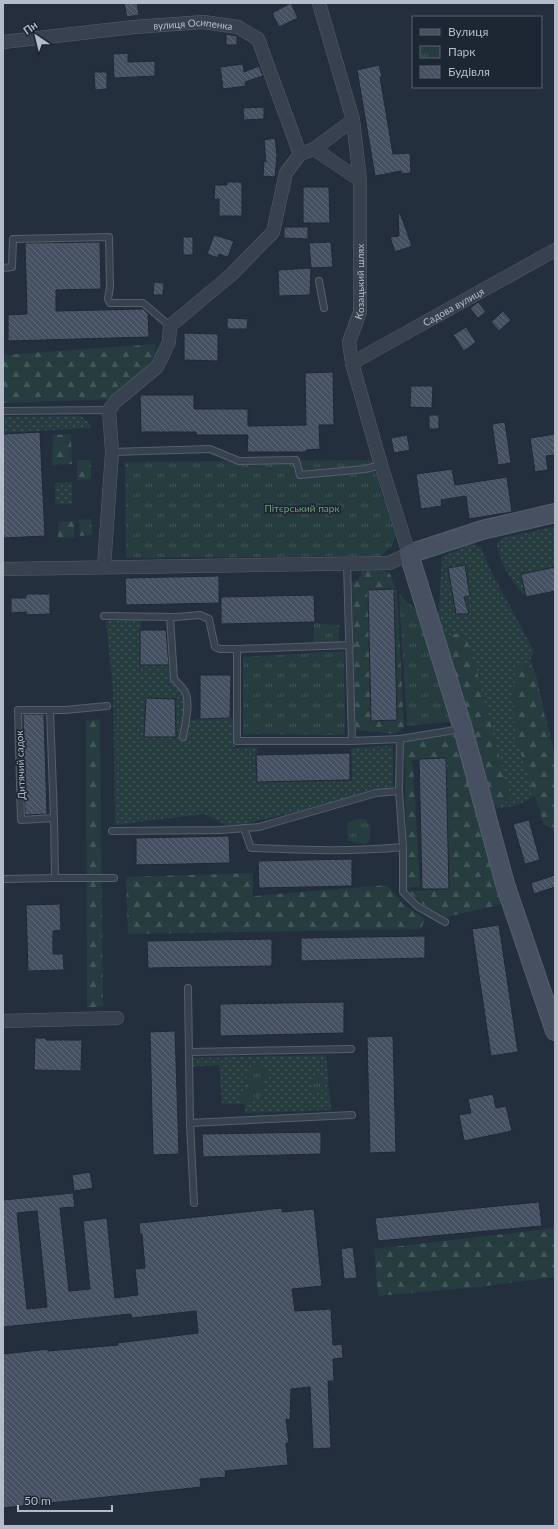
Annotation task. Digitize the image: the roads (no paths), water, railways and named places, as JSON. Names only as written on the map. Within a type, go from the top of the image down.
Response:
[{"type":"street","name":"Козацький шлях","points":[[319,3],[352,120],[360,180],[360,312],[349,342],[352,362],[381,465],[409,554]]},
{"type":"street","name":"вулиця Осипенка","points":[[3,42],[134,27],[203,22],[238,27],[258,39],[300,154]]},
{"type":"street","points":[[104,567],[112,452],[108,410],[116,400],[157,367],[170,342],[170,326],[231,275],[273,232],[286,173],[300,154],[314,149],[352,120]]},
{"type":"street","points":[[314,149],[360,180]]},
{"type":"street","name":"Садова вулиця","points":[[352,362],[555,250]]},
{"type":"street","points":[[3,569],[389,563],[409,554],[482,530],[555,513]]},
{"type":"street","points":[[409,554],[463,729],[505,884],[555,1032]]},
{"type":"street","points":[[3,1021],[117,1018]]},
{"type":"lane","points":[[3,268],[12,267],[13,239],[109,237],[110,287],[108,299],[110,303],[143,303],[170,326]]},
{"type":"lane","points":[[320,281],[324,308]]},
{"type":"lane","points":[[3,411],[108,410]]},
{"type":"lane","points":[[112,452],[210,449],[238,461],[296,460],[300,475],[365,469],[381,465]]},
{"type":"lane","points":[[347,564],[352,741]]},
{"type":"lane","points":[[104,616],[170,617],[200,615],[209,619],[215,647],[220,649],[350,645]]},
{"type":"lane","points":[[170,617],[174,679],[181,686],[186,695],[187,717],[183,737]]},
{"type":"lane","points":[[237,649],[237,741],[352,741],[400,739],[463,729]]},
{"type":"lane","name":"Дитячий садок","points":[[54,818],[21,820],[18,710],[65,710],[107,706]]},
{"type":"lane","points":[[50,710],[55,878]]},
{"type":"lane","points":[[400,739],[399,791],[403,847],[403,892],[417,906],[445,922]]},
{"type":"lane","points":[[112,831],[221,830],[258,827],[376,793],[399,791]]},
{"type":"lane","points":[[244,828],[251,848],[329,851],[403,847]]},
{"type":"lane","points":[[3,879],[114,878]]},
{"type":"lane","points":[[188,988],[190,1123],[194,1203]]},
{"type":"lane","points":[[189,1052],[351,1049]]},
{"type":"lane","points":[[190,1123],[352,1116]]},
{"type":"park label","name":"Пітєрський парк","points":[[302,508]]}]
